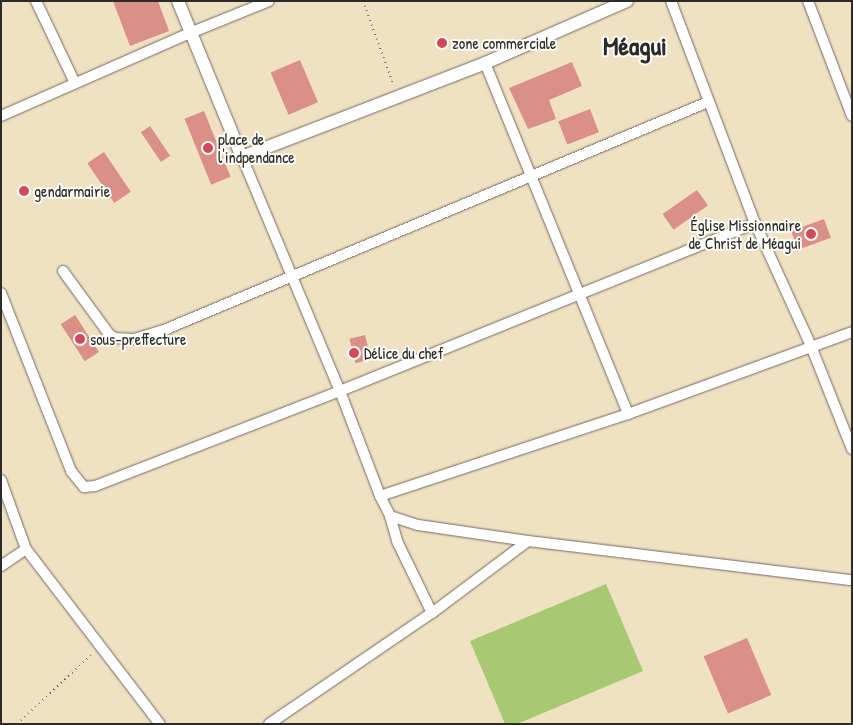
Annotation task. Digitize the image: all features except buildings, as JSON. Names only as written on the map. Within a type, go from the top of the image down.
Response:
[{"type":"street","points":[[36,1],[75,83]]},
{"type":"street","points":[[178,1],[340,391],[380,496],[390,516],[397,541],[432,613]]},
{"type":"street","points":[[1,116],[190,33],[269,1]]},
{"type":"street","points":[[242,157],[485,63],[627,1]]},
{"type":"street","points":[[671,1],[755,223],[812,346],[852,449]]},
{"type":"street","points":[[808,1],[852,116]]},
{"type":"street","points":[[485,63],[628,414]]},
{"type":"street","points":[[63,271],[110,334],[123,339],[134,339],[164,330],[292,278],[708,102]]},
{"type":"street","points":[[1,293],[5,309],[71,471],[84,487],[95,486],[340,391],[755,223]]},
{"type":"street","points":[[380,496],[628,414],[852,332]]},
{"type":"street","points":[[1,480],[26,550],[160,724]]},
{"type":"street","points":[[390,516],[418,525],[528,541],[852,580]]},
{"type":"street","points":[[268,724],[432,613],[528,541]]},
{"type":"street","points":[[1,566],[26,550]]},
{"type":"path","points":[[363,1],[397,96]]},
{"type":"path","points":[[18,724],[100,647]]},
{"type":"green space","points":[[606,584],[643,671],[517,724],[505,724],[470,641]]},
{"type":"place","name":"zone commerciale","points":[[442,43]]},
{"type":"place","name":"place de l'indpendance","points":[[208,148]]},
{"type":"place","name":"gendarmairie","points":[[24,191]]},
{"type":"place","name":"Église Missionnaire de Christ de Méagui","points":[[811,234]]},
{"type":"place","name":"sous-preffecture","points":[[80,339]]},
{"type":"place","name":"Délice du chef","points":[[354,353]]},
{"type":"district","name":"Méagui","points":[[635,46]]}]
